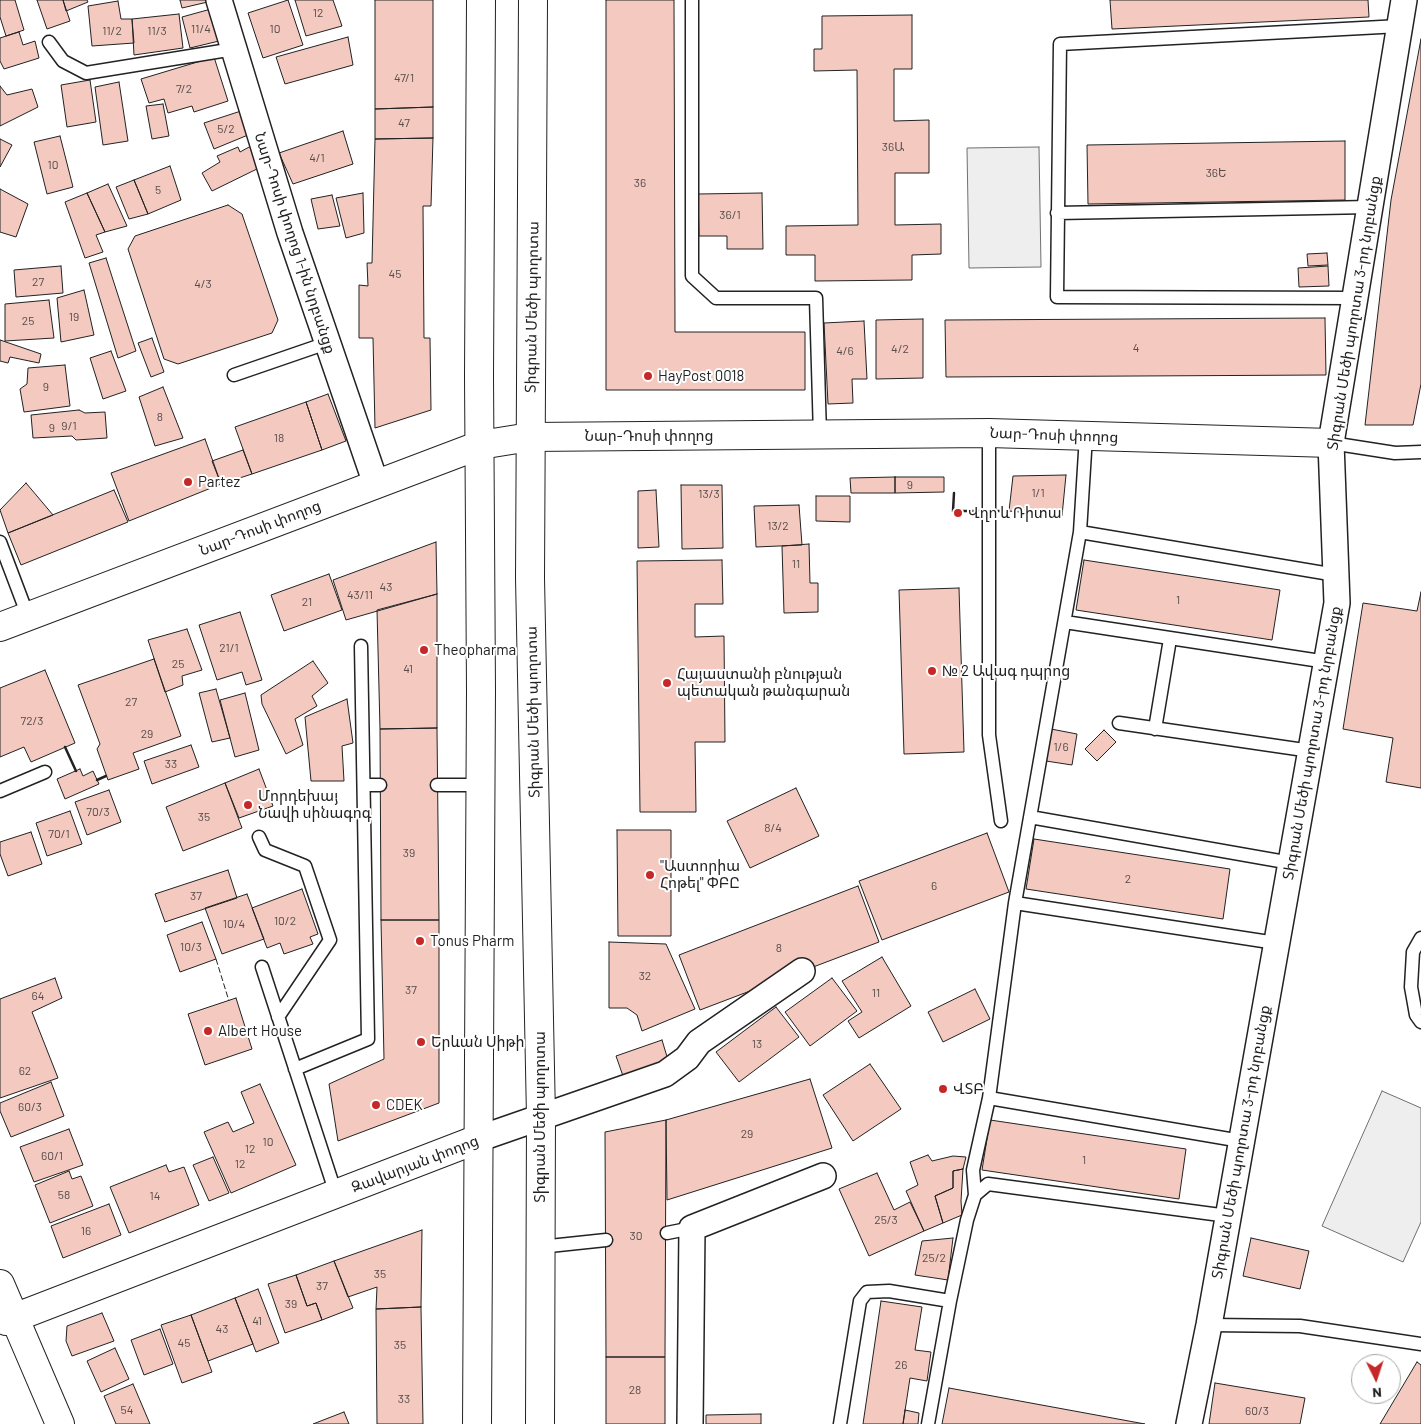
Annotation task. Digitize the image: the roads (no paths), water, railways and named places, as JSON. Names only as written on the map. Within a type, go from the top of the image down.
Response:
[{"type":"main road","points":[[477,1424],[481,0]]},
{"type":"main road","name":"Տիգրան Մեծի պողոտա","points":[[533,0],[530,588],[542,1117],[540,1424]]},
{"type":"main road","name":"Նար-Դոսի փողոց","points":[[0,627],[480,445],[530,437],[820,436],[989,433],[1331,442]]},
{"type":"main road","name":"Զավարյան փողոց","points":[[7,1315],[336,1194],[478,1139]]},
{"type":"main road","points":[[0,1284],[7,1315],[50,1424]]},
{"type":"main road","points":[[7,1315],[60,1424]]},
{"type":"street","name":"Նար-Դոսի փողոց 1-ին նրբանցք","points":[[219,0],[290,233],[376,484]]},
{"type":"street","name":"Տիգրան Մեծի պողոտա 3-րդ նրբանցք","points":[[1188,1424],[1209,1325],[1337,603],[1331,442],[1404,0]]},
{"type":"street","name":"Զավարյան փողոց","points":[[478,1139],[665,1074],[688,1058],[699,1042],[802,972]]},
{"type":"street","points":[[690,1424],[692,1228],[824,1176]]},
{"type":"lane","points":[[692,0],[692,276],[716,298],[816,298],[820,436]]},
{"type":"lane","points":[[1354,298],[1057,297],[1060,44],[1400,26]]},
{"type":"lane","points":[[49,42],[63,61],[86,73],[234,48]]},
{"type":"lane","points":[[1057,213],[1370,207]]},
{"type":"lane","points":[[234,375],[327,343]]},
{"type":"lane","points":[[989,433],[989,735],[1001,821]]},
{"type":"lane","points":[[928,1424],[950,1301],[967,1220],[975,1195],[973,1170],[989,1098],[1015,903],[1080,532],[1085,479],[1086,436]]},
{"type":"lane","points":[[1331,442],[1395,453],[1421,452]]},
{"type":"lane","points":[[1080,532],[1336,575]]},
{"type":"lane","points":[[0,542],[28,616]]},
{"type":"lane","points":[[1065,622],[1327,662]]},
{"type":"lane","points":[[1155,728],[1170,639]]},
{"type":"lane","points":[[295,1069],[368,1039],[361,646]]},
{"type":"lane","points":[[1119,723],[1311,751]]},
{"type":"lane","points":[[0,791],[45,772]]},
{"type":"lane","points":[[364,785],[380,785]]},
{"type":"lane","points":[[438,785],[480,785]]},
{"type":"lane","points":[[1030,817],[1291,863]]},
{"type":"lane","points":[[259,837],[264,850],[305,866],[330,940],[278,1017]]},
{"type":"lane","points":[[1015,903],[1276,943]]},
{"type":"lane","points":[[1421,938],[1414,952],[1411,987],[1416,1016],[1421,1022]]},
{"type":"lane","points":[[262,967],[336,1194]]},
{"type":"lane","points":[[989,1098],[1241,1140]]},
{"type":"lane","points":[[975,1195],[988,1184],[1228,1216]]},
{"type":"lane","points":[[666,1233],[692,1228]]},
{"type":"lane","points":[[540,1247],[606,1240]]},
{"type":"lane","points":[[840,1424],[860,1301],[867,1292],[889,1291],[950,1301]]},
{"type":"lane","points":[[1209,1325],[1300,1326],[1421,1344]]},
{"type":"place","name":"HayPost 0018","points":[[648,376]]},
{"type":"place","name":"Partez","points":[[188,482]]},
{"type":"place","name":"Վղո և Ռիտա","points":[[958,513]]},
{"type":"place","name":"Theopharma","points":[[424,650]]},
{"type":"place","name":"№ 2 Ավագ դպրոց","points":[[932,671]]},
{"type":"place","name":"Հայաստանի բնության պետական թանգարան","points":[[667,683]]},
{"type":"place","name":"Մորդեխայ Նավի սինագոգ","points":[[248,805]]},
{"type":"place","name":"\"Աստորիա Հոթել\" ՓԲԸ","points":[[650,875]]},
{"type":"place","name":"Tonus Pharm","points":[[420,941]]},
{"type":"place","name":"Albert House","points":[[208,1031]]},
{"type":"place","name":"Երևան Սիթի","points":[[421,1042]]},
{"type":"place","name":"ՎՏԲ","points":[[943,1089]]},
{"type":"place","name":"CDEK","points":[[376,1105]]}]
